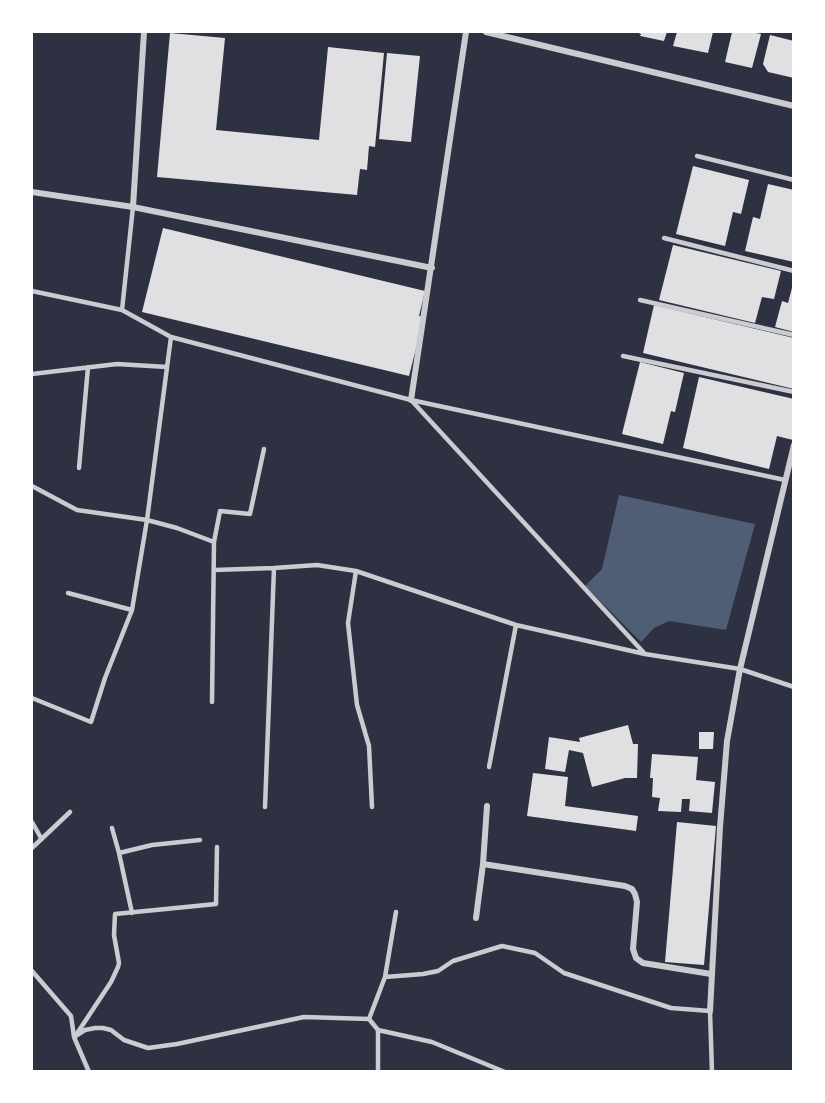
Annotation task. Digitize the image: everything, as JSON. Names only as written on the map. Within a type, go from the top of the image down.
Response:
[{"type":"street","points":[[133,207],[144,32]]},
{"type":"street","points":[[411,400],[466,32]]},
{"type":"street","points":[[486,32],[794,106]]},
{"type":"street","points":[[32,192],[133,207],[432,268]]},
{"type":"street","points":[[710,1011],[727,741],[740,669],[794,445]]},
{"type":"street","points":[[785,480],[794,482]]},
{"type":"street","points":[[476,918],[487,806]]},
{"type":"street","points":[[483,864],[625,886],[632,889],[637,902],[633,949],[636,958],[643,963],[711,974]]},
{"type":"lane","points":[[697,156],[794,180]]},
{"type":"lane","points":[[122,310],[133,207]]},
{"type":"lane","points":[[664,238],[794,271]]},
{"type":"lane","points":[[32,291],[122,310],[171,337],[411,400],[785,480]]},
{"type":"lane","points":[[640,300],[794,335]]},
{"type":"lane","points":[[32,698],[91,722],[105,678],[132,610],[147,520],[171,337]]},
{"type":"lane","points":[[623,356],[794,392]]},
{"type":"lane","points":[[32,374],[117,364],[167,367]]},
{"type":"lane","points":[[79,468],[88,367]]},
{"type":"lane","points":[[411,400],[645,654]]},
{"type":"lane","points":[[212,702],[214,542],[220,510],[250,514],[264,449]]},
{"type":"lane","points":[[32,486],[77,510],[147,520],[214,542]]},
{"type":"lane","points":[[214,570],[317,565],[356,571],[516,625],[645,654],[740,669],[794,687]]},
{"type":"lane","points":[[265,807],[274,568]]},
{"type":"lane","points":[[356,571],[348,623],[357,705],[369,746],[372,807]]},
{"type":"lane","points":[[68,593],[132,610]]},
{"type":"lane","points":[[489,767],[516,625]]},
{"type":"lane","points":[[32,848],[70,812]]},
{"type":"lane","points":[[32,822],[41,838]]},
{"type":"lane","points":[[112,828],[132,913]]},
{"type":"lane","points":[[119,853],[152,845],[200,840]]},
{"type":"lane","points":[[74,1037],[111,982],[120,963],[114,935],[116,914],[216,904],[217,847]]},
{"type":"lane","points":[[369,1019],[385,977],[396,912]]},
{"type":"lane","points":[[385,977],[438,971],[453,961],[502,946],[534,953],[564,973],[671,1008],[710,1011],[712,1071]]},
{"type":"lane","points":[[32,971],[71,1016],[74,1037],[89,1071]]},
{"type":"lane","points":[[74,1037],[85,1030],[103,1028],[111,1030],[124,1040],[148,1048],[304,1017],[369,1019],[378,1030],[432,1042],[505,1071]]},
{"type":"lane","points":[[378,1030],[378,1071]]},
{"type":"water","points":[[619,495],[755,524],[726,630],[669,621],[654,628],[641,642],[585,586],[602,569]]},
{"type":"building","points":[[636,32],[667,32],[664,41],[640,36],[641,34]]},
{"type":"building","points":[[677,32],[713,32],[708,53],[673,46]]},
{"type":"building","points":[[732,32],[761,34],[752,68],[725,62]]},
{"type":"building","points":[[170,33],[225,38],[216,130],[319,140],[328,47],[384,53],[375,147],[369,146],[367,170],[360,169],[357,195],[157,177]]},
{"type":"building","points":[[770,35],[794,41],[794,78],[768,72],[763,64]]},
{"type":"building","points":[[387,53],[420,56],[411,142],[379,139]]},
{"type":"building","points":[[693,166],[749,180],[741,214],[733,212],[725,246],[676,234]]},
{"type":"building","points":[[768,184],[794,190],[794,262],[745,251],[753,217],[760,219]]},
{"type":"building","points":[[163,228],[425,291],[419,316],[424,317],[409,376],[142,312]]},
{"type":"building","points":[[673,245],[781,271],[774,299],[762,297],[755,323],[659,300]]},
{"type":"building","points":[[793,284],[794,332],[775,327],[782,301],[788,303]]},
{"type":"building","points":[[654,305],[794,338],[794,389],[643,353]]},
{"type":"building","points":[[640,362],[684,373],[675,412],[671,411],[663,444],[622,434]]},
{"type":"building","points":[[699,377],[794,399],[793,440],[777,436],[769,469],[683,448]]},
{"type":"building","points":[[628,725],[633,744],[638,744],[637,778],[625,778],[592,787],[583,753],[569,750],[565,772],[545,769],[549,737],[580,742],[579,738]]},
{"type":"building","points":[[699,732],[714,732],[713,749],[699,749]]},
{"type":"building","points":[[652,754],[698,757],[696,780],[715,782],[712,813],[689,811],[690,799],[682,799],[681,812],[658,811],[660,798],[652,797],[653,778],[650,778]]},
{"type":"building","points":[[533,773],[568,777],[565,806],[638,816],[636,831],[527,816]]},
{"type":"building","points":[[677,822],[716,826],[704,965],[665,962]]}]
